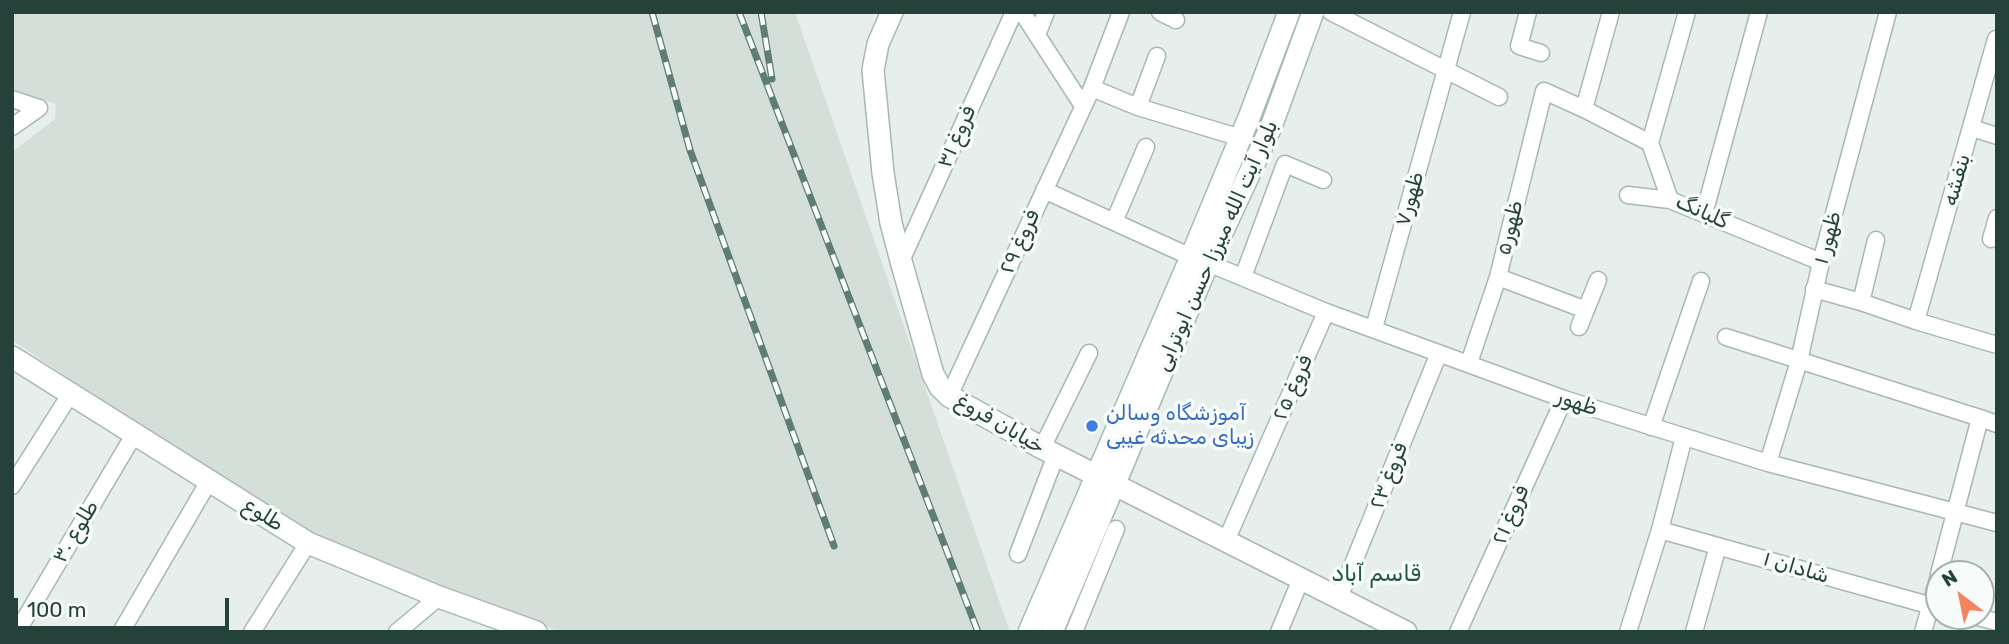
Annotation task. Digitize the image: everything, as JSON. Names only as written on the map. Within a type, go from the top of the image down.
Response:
[{"type":"street","name":"خیابان فروغ","points":[[892,12],[878,44],[873,70],[883,173],[891,223],[901,261],[933,374],[940,387],[949,396],[1049,452],[1406,632]]},
{"type":"street","name":"فروغ ۳۱","points":[[901,261],[1014,12]]},
{"type":"street","points":[[1022,12],[1083,106]]},
{"type":"street","points":[[1037,35],[1046,12]]},
{"type":"street","name":"فروغ ۲۹","points":[[949,396],[1083,106],[1121,12]]},
{"type":"street","points":[[1160,12],[1176,20]]},
{"type":"street","name":"بلوار آیت الله میرزا حسن ابوترابی","points":[[1029,632],[1105,480],[1199,260],[1241,138],[1289,12]]},
{"type":"street","name":"بلوار آیت الله میرزا حسن ابوترابی","points":[[1199,260],[1271,127],[1313,12]]},
{"type":"street","points":[[1331,12],[1500,97]]},
{"type":"street","name":"ظهور۷","points":[[1374,328],[1461,12]]},
{"type":"street","points":[[1528,12],[1519,46],[1541,53]]},
{"type":"street","points":[[1611,12],[1584,109],[1650,143],[1687,12]]},
{"type":"street","points":[[1704,214],[1759,12]]},
{"type":"street","name":"ظهور ۱","points":[[1768,463],[1798,361],[1814,289],[1888,12]]},
{"type":"street","name":"بنفشه","points":[[1916,321],[1996,39]]},
{"type":"street","points":[[1138,107],[1157,56]]},
{"type":"street","points":[[1091,88],[1138,107],[1241,138]]},
{"type":"street","name":"ظهور۵","points":[[1469,363],[1499,277],[1544,91],[1584,109]]},
{"type":"street","points":[[12,99],[39,108],[12,127]]},
{"type":"street","points":[[1972,128],[1997,136]]},
{"type":"street","name":"گلبانگ","points":[[1650,143],[1670,200],[1821,262]]},
{"type":"street","points":[[1114,222],[1146,146]]},
{"type":"street","points":[[1243,277],[1285,164],[1323,180]]},
{"type":"street","name":"ظهور","points":[[1044,190],[1199,260],[1326,312],[1564,399],[1768,463],[1997,523]]},
{"type":"street","points":[[1628,195],[1670,200]]},
{"type":"street","points":[[1991,239],[1997,218]]},
{"type":"street","points":[[1861,302],[1876,240]]},
{"type":"street","points":[[1499,277],[1586,310]]},
{"type":"street","points":[[1579,327],[1598,280]]},
{"type":"street","points":[[1651,427],[1701,281]]},
{"type":"street","points":[[1814,289],[1997,345]]},
{"type":"street","name":"فروغ ۲۵","points":[[1226,541],[1326,312]]},
{"type":"street","points":[[1726,337],[1997,424]]},
{"type":"street","name":"فروغ ۲۳","points":[[1339,598],[1439,353]]},
{"type":"street","points":[[1018,554],[1049,452],[1089,354]]},
{"type":"street","name":"طلوع","points":[[12,357],[308,543],[439,597],[489,624],[536,632]]},
{"type":"street","points":[[12,486],[71,393]]},
{"type":"street","name":"فروغ ۲۱","points":[[1458,632],[1564,399]]},
{"type":"street","points":[[1943,560],[1980,418]]},
{"type":"street","name":"طلوع ۳۰","points":[[17,632],[135,433]]},
{"type":"street","points":[[1628,632],[1661,530],[1684,438]]},
{"type":"street","name":"بلوار آیت الله میرزا حسن ابوترابی","points":[[1052,632],[1089,567],[1105,480]]},
{"type":"street","points":[[121,632],[209,481]]},
{"type":"street","points":[[1074,632],[1089,567],[1116,529]]},
{"type":"street","name":"شادان ۱","points":[[1661,530],[1925,604]]},
{"type":"street","points":[[252,632],[308,543]]},
{"type":"street","points":[[1694,632],[1718,547]]},
{"type":"street","points":[[1279,632],[1301,579]]},
{"type":"street","points":[[397,632],[439,597]]},
{"type":"shaded area","points":[[12,12],[795,12],[1010,632],[561,632],[361,561],[276,518],[12,340],[12,152],[55,119],[56,104],[12,89]]},
{"type":"railway","points":[[652,12],[690,150],[834,546]]},
{"type":"railway","points":[[739,12],[978,632]]},
{"type":"railway","points":[[761,12],[772,79]]},
{"type":"place","name":"آموزشگاه وسالن زیبای محدثه غیبی","points":[[1092,426]]},
{"type":"district","name":"قاسم آباد","points":[[1376,574]]}]
